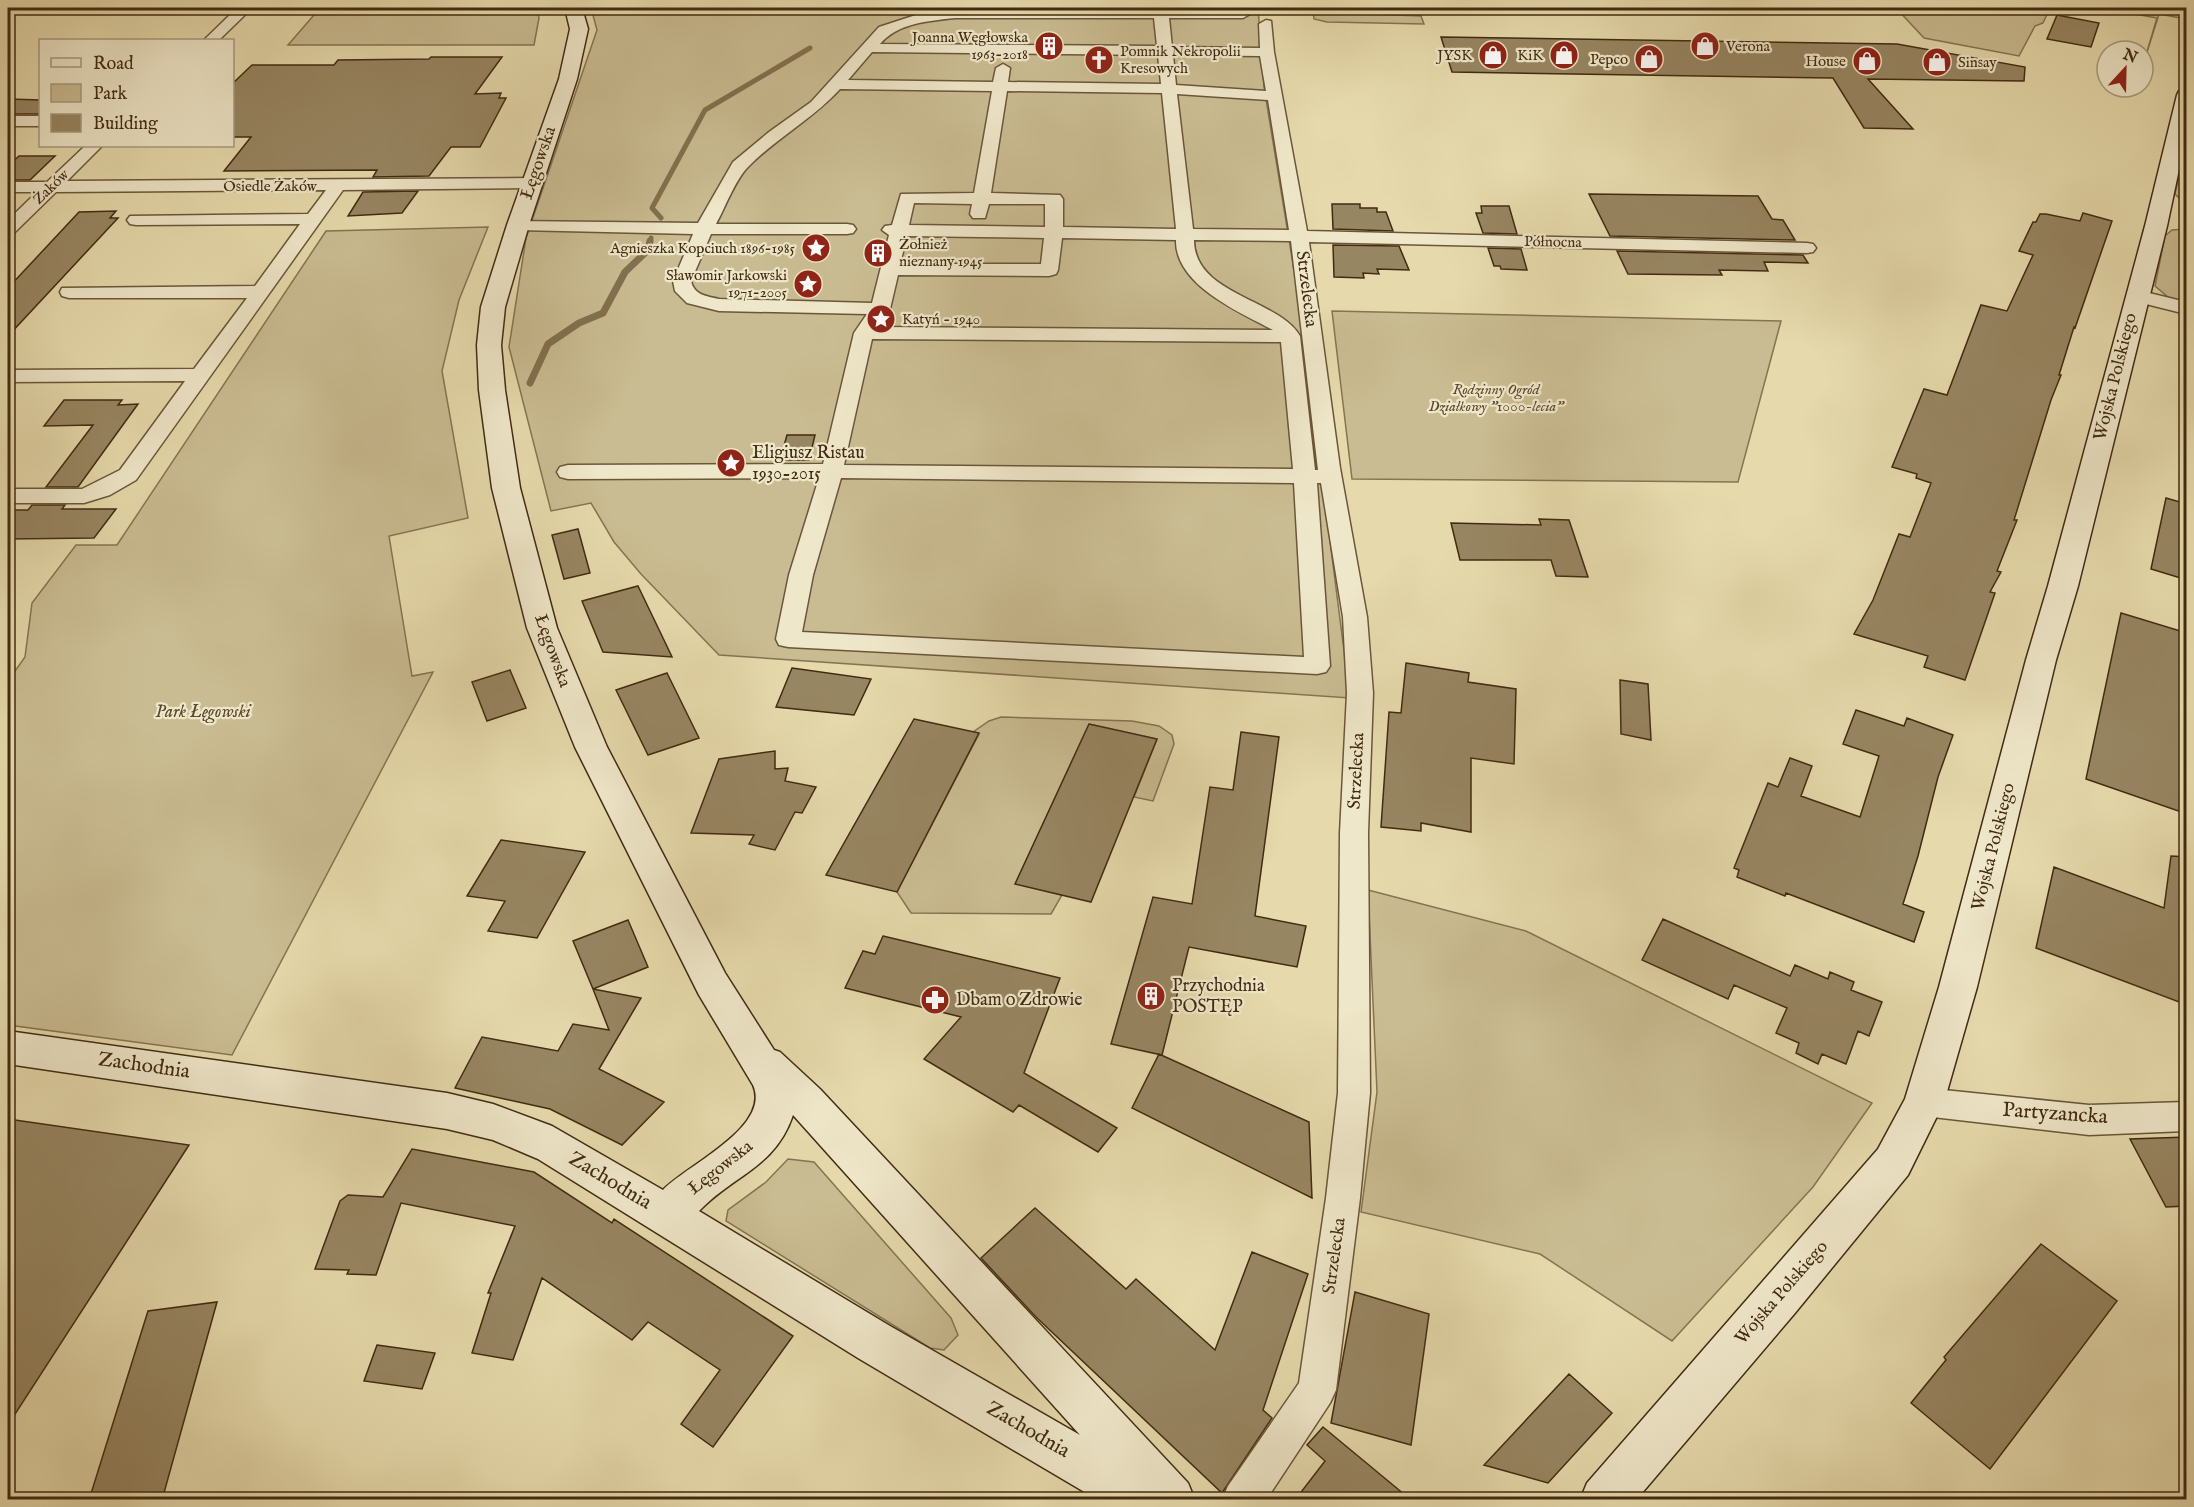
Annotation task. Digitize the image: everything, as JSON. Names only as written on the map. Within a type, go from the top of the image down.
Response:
[{"type":"street","points":[[212,39],[245,8]]},
{"type":"street","name":"Łęgowska","points":[[574,8],[579,29],[568,79],[518,225],[494,307],[489,345],[492,390],[505,478],[536,607],[557,667],[591,747],[712,984],[758,1057],[776,1092],[776,1104],[771,1119],[750,1148],[690,1191],[667,1215]]},
{"type":"street","points":[[880,309],[719,306],[693,299],[684,291],[682,281],[713,229],[740,166],[775,135],[817,105],[838,84],[880,33],[890,27],[919,18],[951,32],[1075,32],[1161,14],[1244,14]]},
{"type":"street","points":[[889,269],[1049,270],[1054,232],[1054,199],[907,198],[873,230],[889,269],[880,309],[864,333],[832,471],[801,575],[788,639],[1317,666],[1318,476],[1290,336],[1286,329],[1217,289],[1191,266],[1186,255],[1161,14]]},
{"type":"street","name":"Strzelecka","points":[[1242,1500],[1317,1390],[1343,1198],[1354,1093],[1354,833],[1360,693],[1355,617],[1318,476],[1299,236],[1267,52],[1266,24]]},
{"type":"street","points":[[970,269],[1008,31]]},
{"type":"street","points":[[868,48],[951,32],[1008,31],[1075,32],[1164,50],[1267,52]]},
{"type":"street","points":[[940,85],[951,32]]},
{"type":"street","points":[[1070,87],[1075,32]]},
{"type":"street","points":[[838,84],[1170,89],[1274,96]]},
{"type":"street","name":"Wojska Polskiego","points":[[1604,1500],[1893,1162],[1924,1102],[1964,966],[2187,95]]},
{"type":"street","points":[[8,122],[39,121]]},
{"type":"street","name":"Żaków","points":[[8,229],[93,147]]},
{"type":"street","name":"Osiedle Żaków","points":[[8,187],[532,183]]},
{"type":"street","points":[[8,496],[84,496],[102,490],[128,475],[337,186]]},
{"type":"street","points":[[136,219],[312,219]]},
{"type":"street","name":"Północna","points":[[518,225],[1299,236],[1807,248]]},
{"type":"street","points":[[69,292],[261,292]]},
{"type":"street","points":[[2137,296],[2187,308]]},
{"type":"street","points":[[864,333],[1290,336]]},
{"type":"street","points":[[8,376],[199,375]]},
{"type":"street","points":[[568,472],[832,471],[1318,476]]},
{"type":"street","name":"Zachodnia","points":[[8,1048],[464,1113],[516,1128],[553,1146],[874,1342],[1146,1500]]},
{"type":"street","points":[[758,1057],[806,1101],[1171,1500]]},
{"type":"street","name":"Partyzancka","points":[[1924,1102],[2089,1120],[2187,1117]]},
{"type":"green space","points":[[320,8],[537,8],[539,18],[534,45],[288,45]]},
{"type":"green space","points":[[591,8],[1258,8],[1264,87],[1301,313],[1350,698],[719,655],[641,574],[614,542],[591,503],[551,511],[509,347],[526,238],[597,30]]},
{"type":"green space","points":[[1896,8],[2050,8],[2043,23],[2035,26],[2019,56],[1924,38]]},
{"type":"green space","points":[[2120,8],[2183,8],[2186,19],[2159,14],[2151,39],[2157,18],[2135,14],[2135,10]]},
{"type":"green space","points":[[1313,12],[1421,16],[1424,24],[1327,22],[1314,19]]},
{"type":"green space","points":[[2186,146],[2186,205],[2175,194]]},
{"type":"green space","name":"Park Łęgowski","points":[[488,227],[459,300],[442,371],[468,518],[389,536],[412,676],[433,672],[232,1055],[8,1025],[8,681],[25,657],[32,603],[76,545],[117,545],[326,231]]},
{"type":"green space","points":[[2186,229],[2186,305],[2168,297],[2155,286],[2165,236],[2172,230]]},
{"type":"green space","name":"Rodzinny Ogród Działkowy \"1000-lecia\"","points":[[1332,311],[1781,321],[1738,482],[1352,479]]},
{"type":"green space","points":[[1001,717],[1132,721],[1159,726],[1172,735],[1174,744],[1153,801],[1134,797],[1157,739],[1089,724],[1016,883],[1062,895],[1051,914],[911,913],[897,892],[979,734],[973,732],[989,721]]},
{"type":"green space","points":[[1368,890],[1526,931],[1872,1103],[1813,1187],[1672,1341],[1540,1254],[1361,1212],[1377,1092]]},
{"type":"green space","points":[[788,1159],[814,1162],[951,1318],[958,1335],[944,1350],[930,1348],[726,1221],[728,1210],[766,1182]]},
{"type":"building","points":[[2057,15],[2099,23],[2091,47],[2047,39]]},
{"type":"building","points":[[1441,37],[1897,44],[2025,67],[2024,81],[1868,79],[1913,129],[1864,128],[1833,78],[1452,72]]},
{"type":"building","points":[[431,57],[502,57],[475,94],[501,93],[499,98],[506,98],[480,147],[451,147],[429,176],[373,177],[377,170],[224,171],[251,137],[234,137],[234,82],[252,65],[334,65],[338,60],[429,59]]},
{"type":"building","points":[[8,99],[39,100],[39,114],[8,114]]},
{"type":"building","points":[[19,156],[55,156],[30,180],[8,180],[8,166]]},
{"type":"building","points":[[418,191],[402,213],[348,216],[363,192]]},
{"type":"building","points":[[1589,194],[1758,196],[1772,219],[1783,220],[1795,240],[1610,236]]},
{"type":"building","points":[[1332,204],[1360,204],[1360,208],[1377,208],[1377,212],[1386,212],[1393,231],[1333,229]]},
{"type":"building","points":[[1481,206],[1509,206],[1517,234],[1483,233],[1476,213],[1482,213]]},
{"type":"building","points":[[116,211],[110,218],[118,218],[8,336],[8,288],[79,212]]},
{"type":"building","points":[[2083,213],[2112,221],[2074,327],[2059,375],[2061,375],[2051,400],[2014,520],[2017,520],[1997,571],[2001,572],[1990,592],[1995,593],[1965,680],[1924,667],[1928,656],[1854,634],[1873,600],[1899,534],[1910,537],[1931,483],[1916,478],[1917,474],[1892,467],[1924,389],[1947,395],[1981,305],[2007,311],[2033,255],[2019,251],[2033,222],[2036,222],[2040,214],[2080,221]]},
{"type":"building","points":[[1333,245],[1399,246],[1409,270],[1377,269],[1379,274],[1363,273],[1364,278],[1334,277]]},
{"type":"building","points":[[1488,248],[1521,249],[1527,270],[1501,269],[1500,266],[1494,266]]},
{"type":"building","points":[[1617,251],[1803,255],[1808,263],[1764,262],[1768,271],[1719,270],[1722,275],[1628,274]]},
{"type":"building","points":[[64,400],[122,400],[118,405],[138,404],[78,487],[46,487],[93,425],[44,426]]},
{"type":"building","points":[[787,435],[815,435],[809,460],[780,460]]},
{"type":"building","points":[[2166,498],[2187,504],[2187,580],[2151,569]]},
{"type":"building","points":[[32,505],[65,505],[62,509],[116,509],[94,538],[8,539],[8,510],[28,510]]},
{"type":"building","points":[[1539,519],[1569,520],[1588,577],[1556,576],[1551,560],[1460,560],[1451,523],[1541,525]]},
{"type":"building","points":[[578,529],[590,573],[564,579],[552,535]]},
{"type":"building","points":[[638,586],[672,657],[603,652],[582,601]]},
{"type":"building","points":[[2121,613],[2187,633],[2187,814],[2086,779]]},
{"type":"building","points":[[1406,663],[1469,673],[1468,682],[1516,689],[1514,764],[1471,758],[1471,832],[1421,823],[1421,831],[1381,827],[1389,712],[1401,713]]},
{"type":"building","points":[[792,668],[871,679],[854,715],[776,707]]},
{"type":"building","points":[[510,670],[526,708],[487,721],[472,682]]},
{"type":"building","points":[[667,673],[699,738],[648,755],[616,690]]},
{"type":"building","points":[[1620,680],[1648,684],[1651,740],[1621,734]]},
{"type":"building","points":[[1856,710],[1904,726],[1907,718],[1953,735],[1938,777],[1903,904],[1924,912],[1914,942],[1786,893],[1785,896],[1737,877],[1739,870],[1734,868],[1768,783],[1778,787],[1790,758],[1812,766],[1801,796],[1860,817],[1879,756],[1843,744]]},
{"type":"building","points":[[914,719],[979,733],[897,892],[826,875]]},
{"type":"building","points":[[1089,724],[1157,739],[1091,902],[1015,884]]},
{"type":"building","points":[[1241,732],[1279,737],[1255,916],[1306,926],[1297,967],[1189,947],[1162,1055],[1111,1044],[1153,897],[1192,904],[1210,787],[1233,790]]},
{"type":"building","points":[[775,751],[775,769],[788,768],[785,781],[816,787],[802,813],[795,812],[775,850],[749,844],[754,835],[691,833],[719,759]]},
{"type":"building","points":[[501,840],[585,852],[537,938],[488,931],[505,901],[467,896]]},
{"type":"building","points":[[2171,856],[2187,857],[2187,1005],[2036,948],[2054,867],[2164,908]]},
{"type":"building","points":[[1663,919],[1790,976],[1795,965],[1828,979],[1830,972],[1854,982],[1851,990],[1882,1002],[1869,1036],[1858,1031],[1846,1064],[1822,1054],[1818,1064],[1796,1053],[1799,1043],[1776,1033],[1787,1008],[1734,985],[1728,999],[1642,960]]},
{"type":"building","points":[[628,920],[648,967],[593,989],[573,941]]},
{"type":"building","points":[[883,936],[1060,978],[1024,1073],[1117,1128],[1098,1152],[1019,1105],[1013,1112],[924,1059],[961,1017],[845,988],[863,951],[875,954]]},
{"type":"building","points":[[593,989],[641,998],[599,1069],[664,1102],[622,1145],[550,1109],[455,1088],[482,1037],[558,1051],[573,1024],[609,1030]]},
{"type":"building","points":[[1159,1054],[1309,1122],[1312,1198],[1132,1108]]},
{"type":"building","points":[[8,1119],[189,1145],[8,1425]]},
{"type":"building","points":[[2187,1137],[2187,1206],[2166,1207],[2130,1139]]},
{"type":"building","points":[[412,1149],[534,1172],[612,1223],[614,1219],[793,1336],[713,1447],[681,1424],[720,1370],[648,1322],[632,1340],[542,1278],[513,1360],[472,1353],[491,1293],[488,1293],[515,1226],[401,1203],[376,1275],[347,1274],[349,1270],[315,1269],[340,1201],[348,1195],[383,1197]]},
{"type":"building","points":[[1035,1208],[1126,1289],[1136,1279],[1215,1350],[1252,1252],[1308,1274],[1263,1410],[1272,1418],[1222,1493],[1036,1317],[981,1258]]},
{"type":"building","points":[[2041,1244],[2117,1301],[1990,1469],[1911,1403],[1946,1360],[1944,1357]]},
{"type":"building","points":[[1355,1292],[1429,1314],[1411,1445],[1331,1423]]},
{"type":"building","points":[[217,1302],[162,1500],[89,1500],[148,1311]]},
{"type":"building","points":[[377,1345],[435,1353],[422,1389],[364,1381]]},
{"type":"building","points":[[1569,1374],[1612,1413],[1548,1483],[1484,1465]]},
{"type":"building","points":[[1323,1427],[1411,1500],[1295,1500],[1325,1461],[1307,1445]]},
{"type":"waterway","points":[[661,218],[652,208],[705,110],[810,48]]},
{"type":"waterway","points":[[650,242],[651,238]]},
{"type":"waterway","points":[[530,383],[548,344],[579,323],[603,313],[625,272],[648,250],[650,241]]},
{"type":"place","name":"Joanna Węgłowska 1963-2018","points":[[1049,46]]},
{"type":"place","name":"Verona","points":[[1705,46]]},
{"type":"place","name":"JYSK","points":[[1493,55]]},
{"type":"place","name":"KiK","points":[[1564,55]]},
{"type":"place","name":"Pepco","points":[[1649,59]]},
{"type":"place","name":"Pomnik Nekropolii Kresowych","points":[[1099,60]]},
{"type":"place","name":"House","points":[[1867,61]]},
{"type":"place","name":"Sinsay","points":[[1937,62]]},
{"type":"place","name":"Agnieszka Kopciuch 1896-1985","points":[[816,248]]},
{"type":"place","name":"Żołnież nieznany 1945","points":[[878,253]]},
{"type":"place","name":"Sławomir Jarkowski 1971-2005","points":[[808,284]]},
{"type":"place","name":"Katyń - 1940","points":[[881,319]]},
{"type":"place","name":"Eligiusz Ristau 1930-2015","points":[[731,463]]},
{"type":"place","name":"Przychodnia POSTĘP","points":[[1151,996]]},
{"type":"place","name":"Dbam o Zdrowie","points":[[935,1000]]}]
